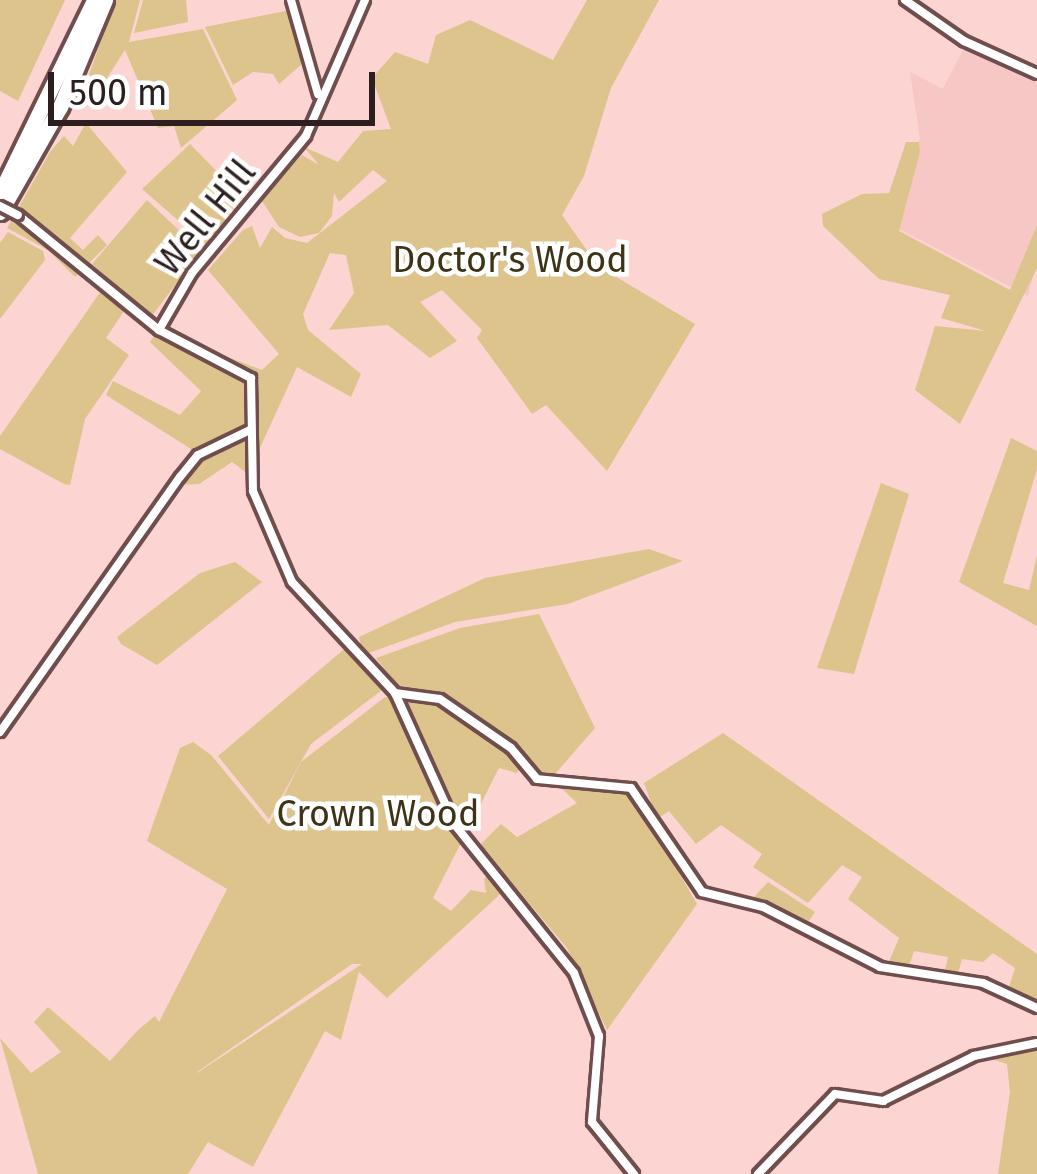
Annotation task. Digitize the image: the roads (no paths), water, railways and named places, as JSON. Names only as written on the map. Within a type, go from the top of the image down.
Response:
[{"type":"highway","points":[[0,193],[94,0]]},
{"type":"highway","points":[[0,209],[60,107],[105,0]]},
{"type":"street","points":[[291,0],[319,95]]},
{"type":"street","name":"Well Hill","points":[[364,0],[299,147],[192,273],[159,330],[238,364],[251,378],[253,491],[292,582],[395,693]]},
{"type":"street","points":[[905,0],[964,41],[1037,74]]},
{"type":"street","points":[[0,209],[18,215],[159,330]]},
{"type":"street","points":[[0,732],[198,455],[251,429]]},
{"type":"street","points":[[395,693],[440,699],[511,748],[537,779],[631,788],[702,892],[763,907],[880,967],[983,983],[1037,1009]]},
{"type":"street","points":[[395,693],[455,825],[499,872],[586,995],[598,1036],[592,1122],[634,1174]]},
{"type":"street","points":[[758,1174],[835,1094],[883,1100],[968,1058],[1037,1043]]},
{"type":"park label","name":"Doctor's Wood","points":[[510,261]]},
{"type":"park label","name":"Crown Wood","points":[[378,815]]}]
